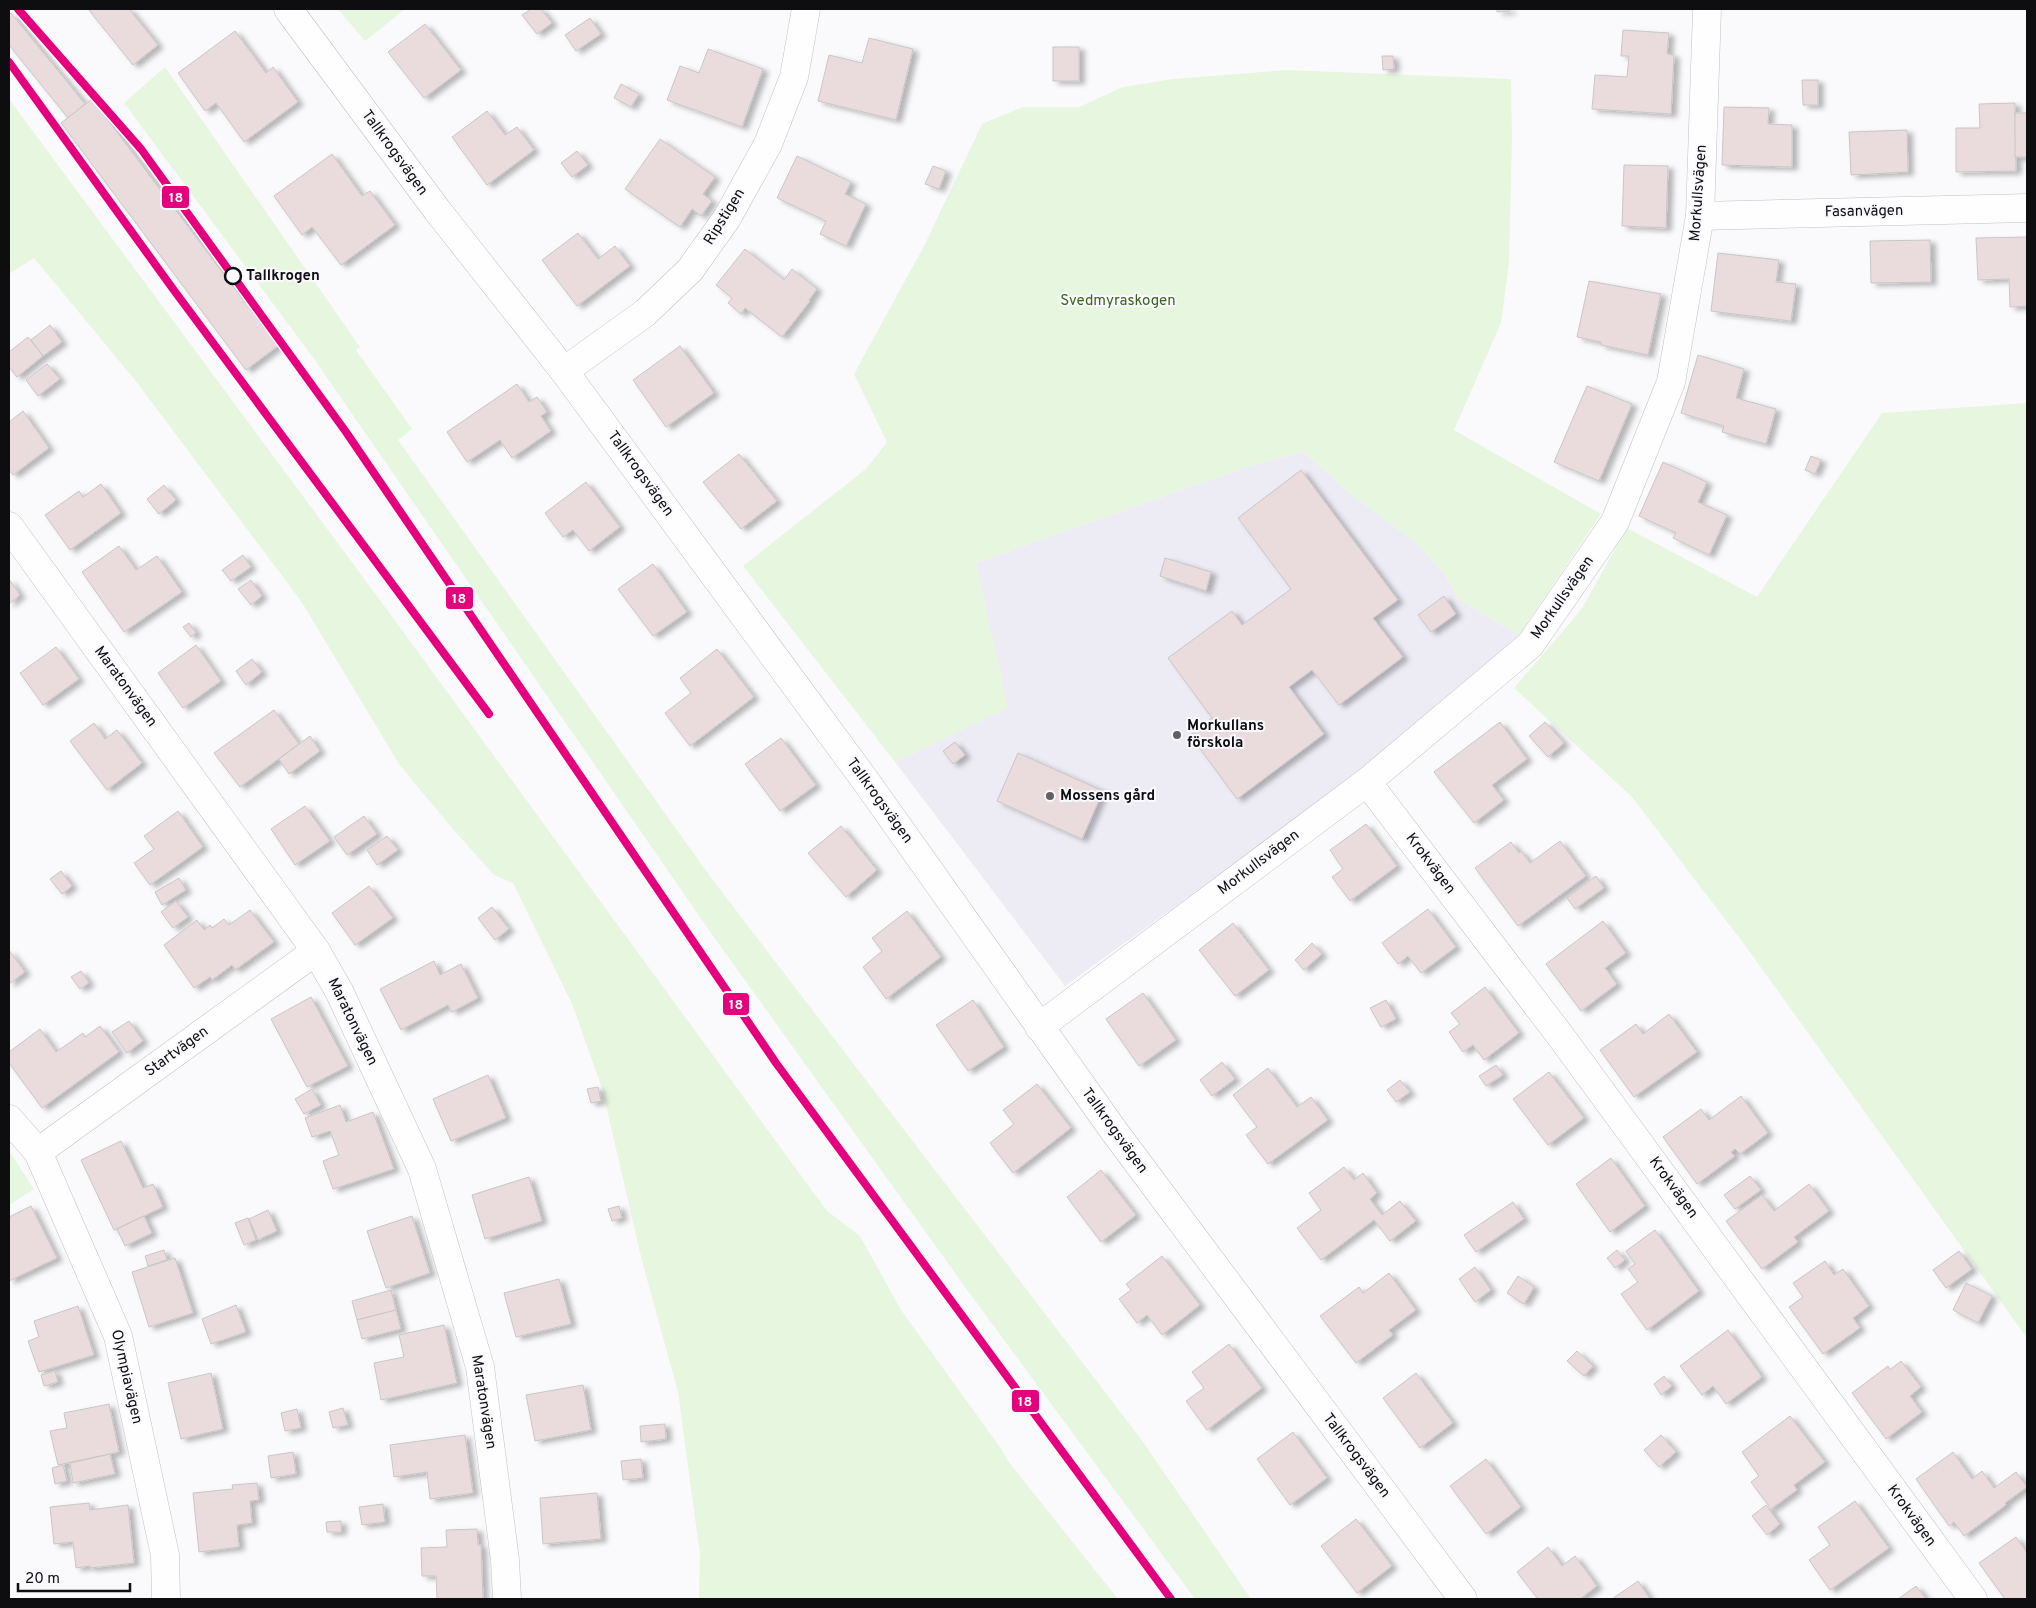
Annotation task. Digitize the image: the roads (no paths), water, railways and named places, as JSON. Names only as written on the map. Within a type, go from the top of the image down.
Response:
[{"type":"street","name":"Tallkrogsvägen","points":[[288,9],[437,210],[564,371],[876,794],[1120,1139],[1463,1599]]},
{"type":"street","name":"Ripstigen","points":[[564,371],[645,313],[690,270],[727,218],[768,144],[794,77],[806,9]]},
{"type":"street","name":"Morkullsvägen","points":[[1039,1027],[1367,782],[1530,645],[1616,522],[1672,382],[1700,216],[1707,9]]},
{"type":"street","name":"Fasanvägen","points":[[1700,216],[2027,208]]},
{"type":"street","name":"Maratonvägen","points":[[9,526],[316,951],[338,991],[422,1169],[480,1366],[505,1560],[507,1599]]},
{"type":"street","name":"Krokvägen","points":[[1367,782],[1562,1038],[1972,1599]]},
{"type":"street","name":"Startvägen","points":[[38,1152],[316,951]]},
{"type":"street","name":"Olympiavägen","points":[[9,1119],[38,1152],[118,1336],[165,1555],[166,1599]]},
{"type":"place","name":"Tallkrogen","points":[[233,276]]},
{"type":"place","name":"Morkullans förskola","points":[[1177,735]]},
{"type":"place","name":"Mossens gård","points":[[1050,796]]},
{"type":"park label","name":"Svedmyraskogen","points":[[1118,301]]}]
